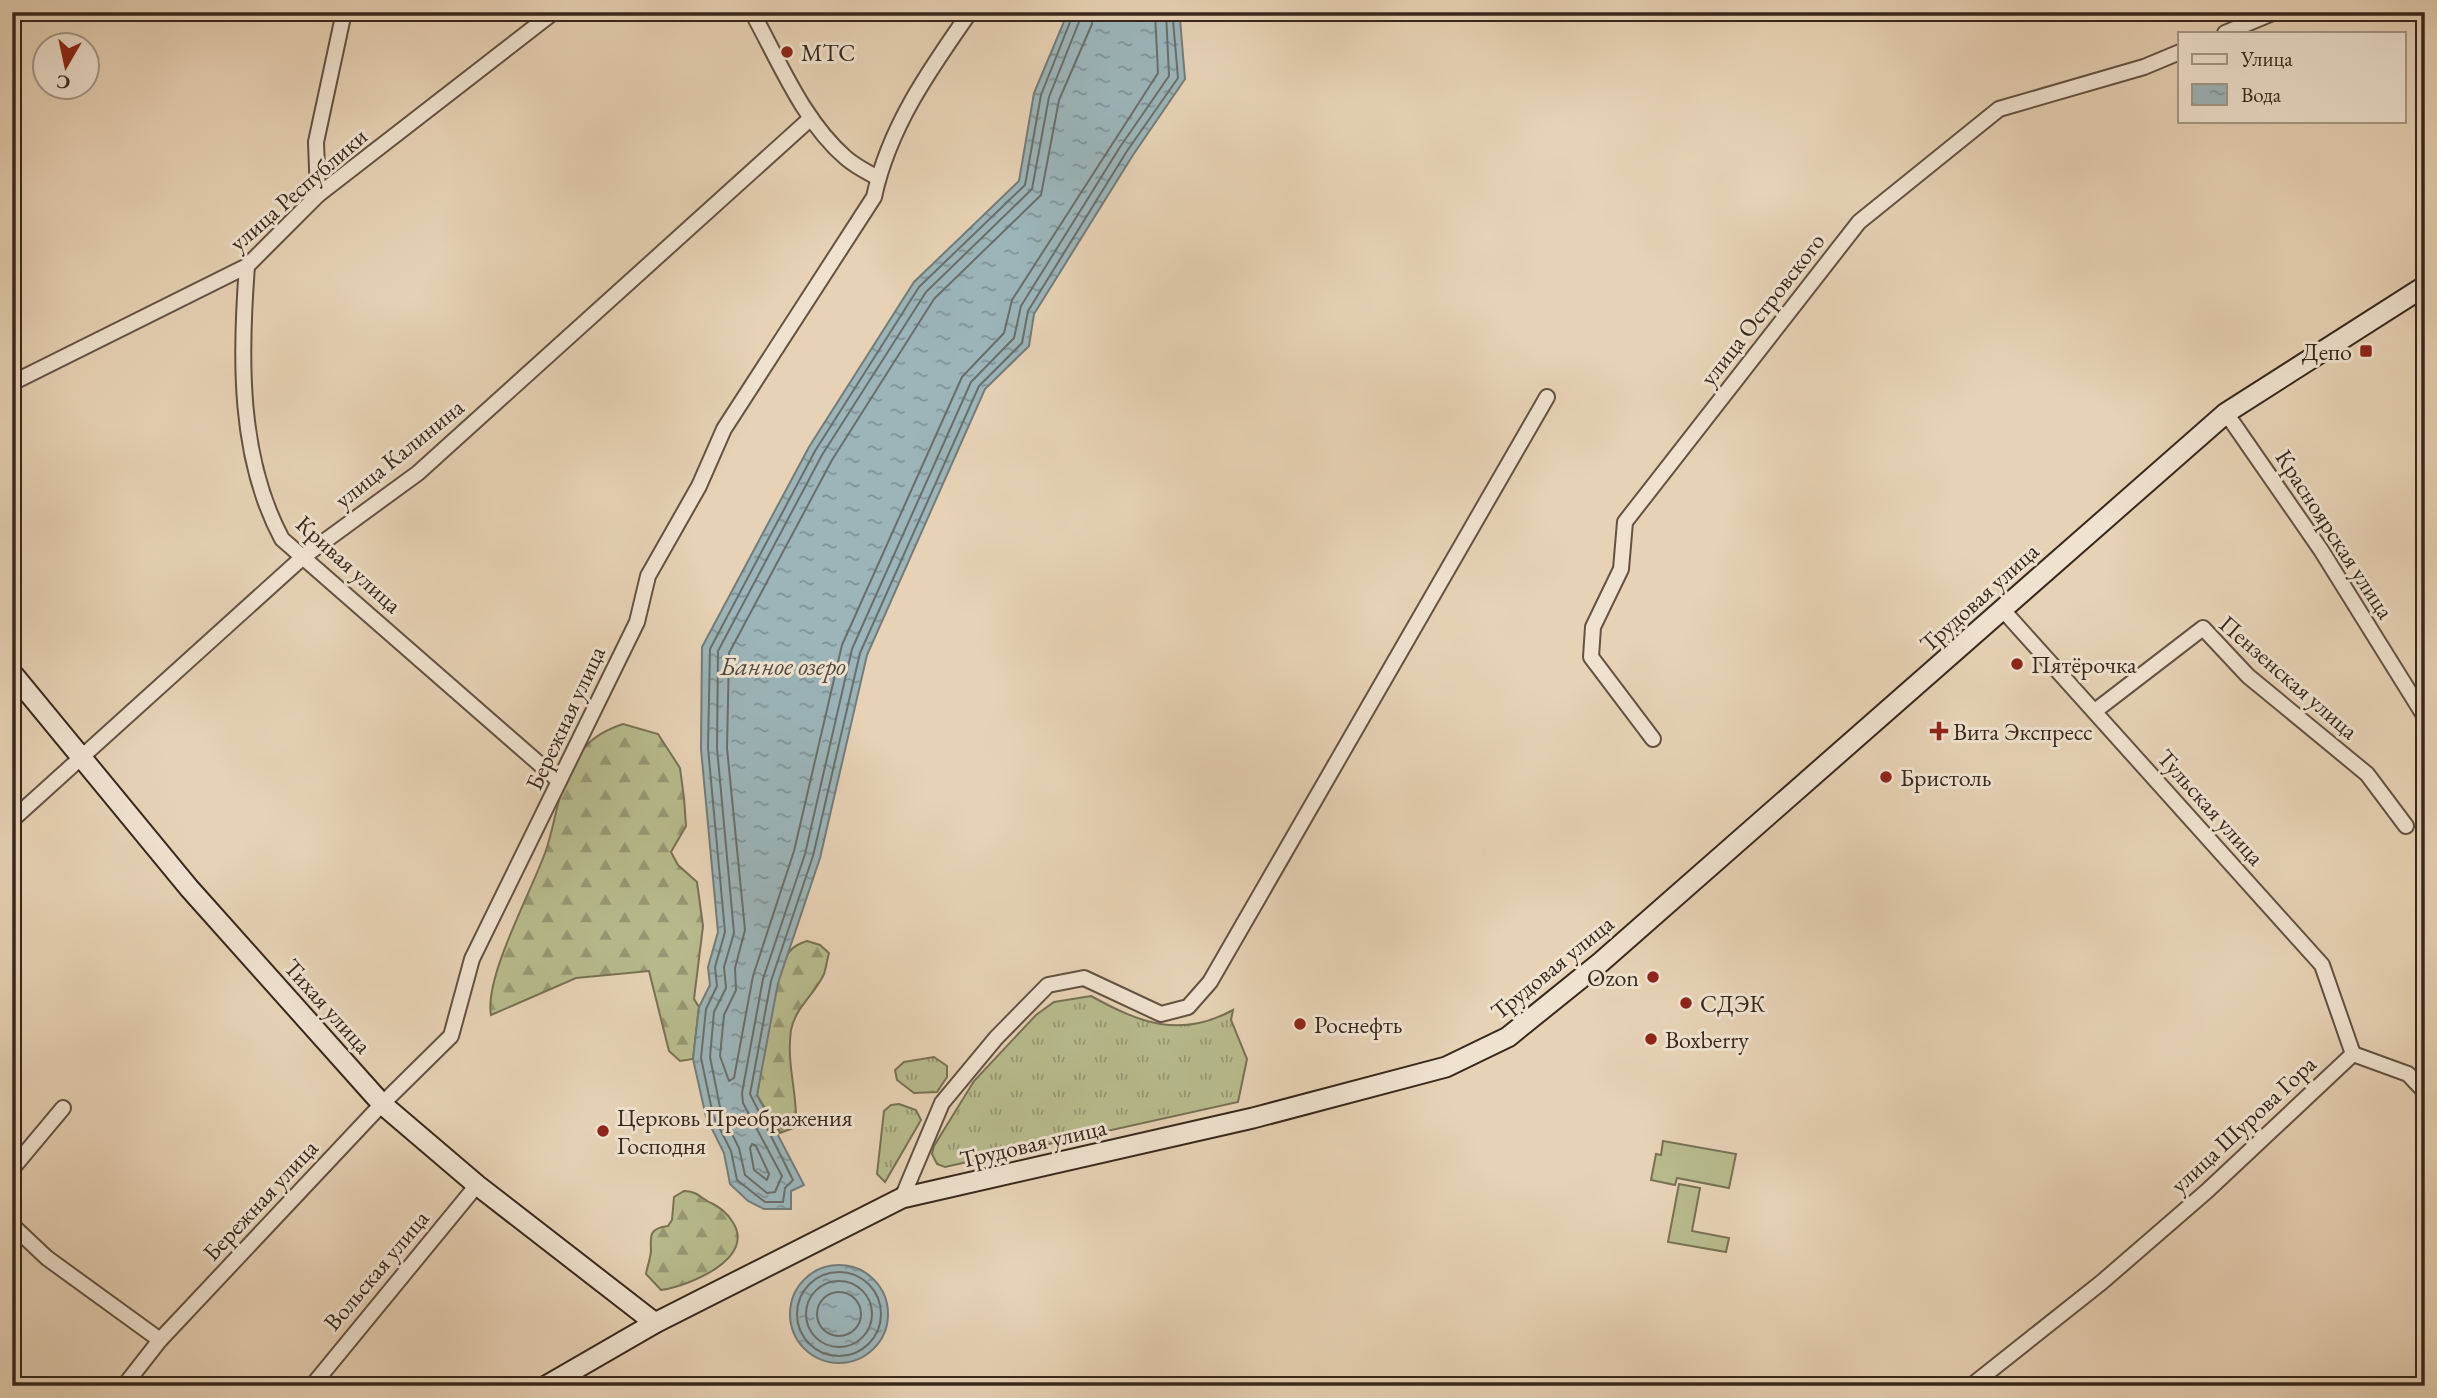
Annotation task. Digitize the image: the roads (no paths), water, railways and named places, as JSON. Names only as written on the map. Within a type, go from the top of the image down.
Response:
[{"type":"main road","name":"Трудовая улица","points":[[545,1386],[655,1323],[902,1198],[1349,1095],[1446,1067],[1508,1037],[1601,962],[2226,413],[2425,286]]},
{"type":"main road","name":"Тихая улица","points":[[12,673],[189,888],[382,1104],[477,1185],[655,1323]]},
{"type":"street","points":[[318,195],[316,142],[344,12]]},
{"type":"street","name":"улица Республики","points":[[12,383],[247,266],[318,195],[554,12]]},
{"type":"street","points":[[752,12],[811,118],[848,159],[878,178]]},
{"type":"street","name":"Бережная улица","points":[[124,1386],[160,1340],[382,1104],[451,1035],[472,959],[637,622],[648,576],[699,486],[724,429],[874,197],[878,178],[908,104],[970,12]]},
{"type":"street","points":[[2227,32],[2275,12]]},
{"type":"street","name":"улица Островского","points":[[1653,739],[1591,657],[1593,627],[1622,569],[1625,522],[1859,222],[1999,110],[2144,67],[2178,53]]},
{"type":"street","name":"улица Калинина","points":[[12,820],[303,557],[418,473],[811,118]]},
{"type":"street","name":"Кривая улица","points":[[247,266],[243,371],[247,430],[272,520],[282,539],[559,782]]},
{"type":"street","points":[[902,1198],[942,1103],[996,1038],[1048,985],[1084,978],[1161,1014],[1188,1007],[1210,982],[1547,397]]},
{"type":"street","name":"Красноярская улица","points":[[2226,413],[2321,550],[2425,717]]},
{"type":"street","name":"Тульская улица","points":[[2002,609],[2322,965],[2353,1054]]},
{"type":"street","name":"Пензенская улица","points":[[2095,711],[2203,628],[2248,676],[2367,774],[2406,826]]},
{"type":"street","points":[[12,828],[26,810]]},
{"type":"street","name":"улица Шурова Гора","points":[[1971,1386],[2102,1282],[2207,1191],[2353,1054],[2408,1074],[2425,1092]]},
{"type":"street","points":[[12,1169],[63,1108]]},
{"type":"street","name":"Вольская улица","points":[[312,1386],[477,1185]]},
{"type":"street","points":[[12,1225],[47,1258],[160,1340]]},
{"type":"water","name":"Банное озеро","points":[[1068,12],[1187,12],[1180,19],[1185,79],[1133,155],[1034,314],[1029,346],[985,389],[867,655],[820,858],[778,983],[757,1095],[804,1185],[791,1191],[791,1209],[764,1209],[748,1201],[730,1184],[724,1153],[706,1117],[693,1059],[699,1007],[710,985],[708,967],[718,932],[701,749],[702,647],[809,447],[914,282],[1019,181],[1034,93]]},
{"type":"water","points":[[839,1265],[858,1269],[873,1280],[884,1295],[888,1314],[884,1333],[873,1348],[858,1359],[839,1363],[820,1359],[805,1348],[794,1333],[790,1314],[794,1295],[805,1280],[820,1269]]},
{"type":"place","name":"МТС","points":[[787,52]]},
{"type":"place","name":"Депо","points":[[2366,351]]},
{"type":"place","name":"Пятёрочка","points":[[2017,664]]},
{"type":"place","name":"Вита Экспресс","points":[[1939,731]]},
{"type":"place","name":"Бристоль","points":[[1886,777]]},
{"type":"place","name":"Ozon","points":[[1653,977]]},
{"type":"place","name":"СДЭК","points":[[1686,1003]]},
{"type":"place","name":"Роснефть","points":[[1300,1024]]},
{"type":"place","name":"Boxberry","points":[[1651,1039]]},
{"type":"place","name":"Церковь Преображения Господня","points":[[603,1131]]}]
